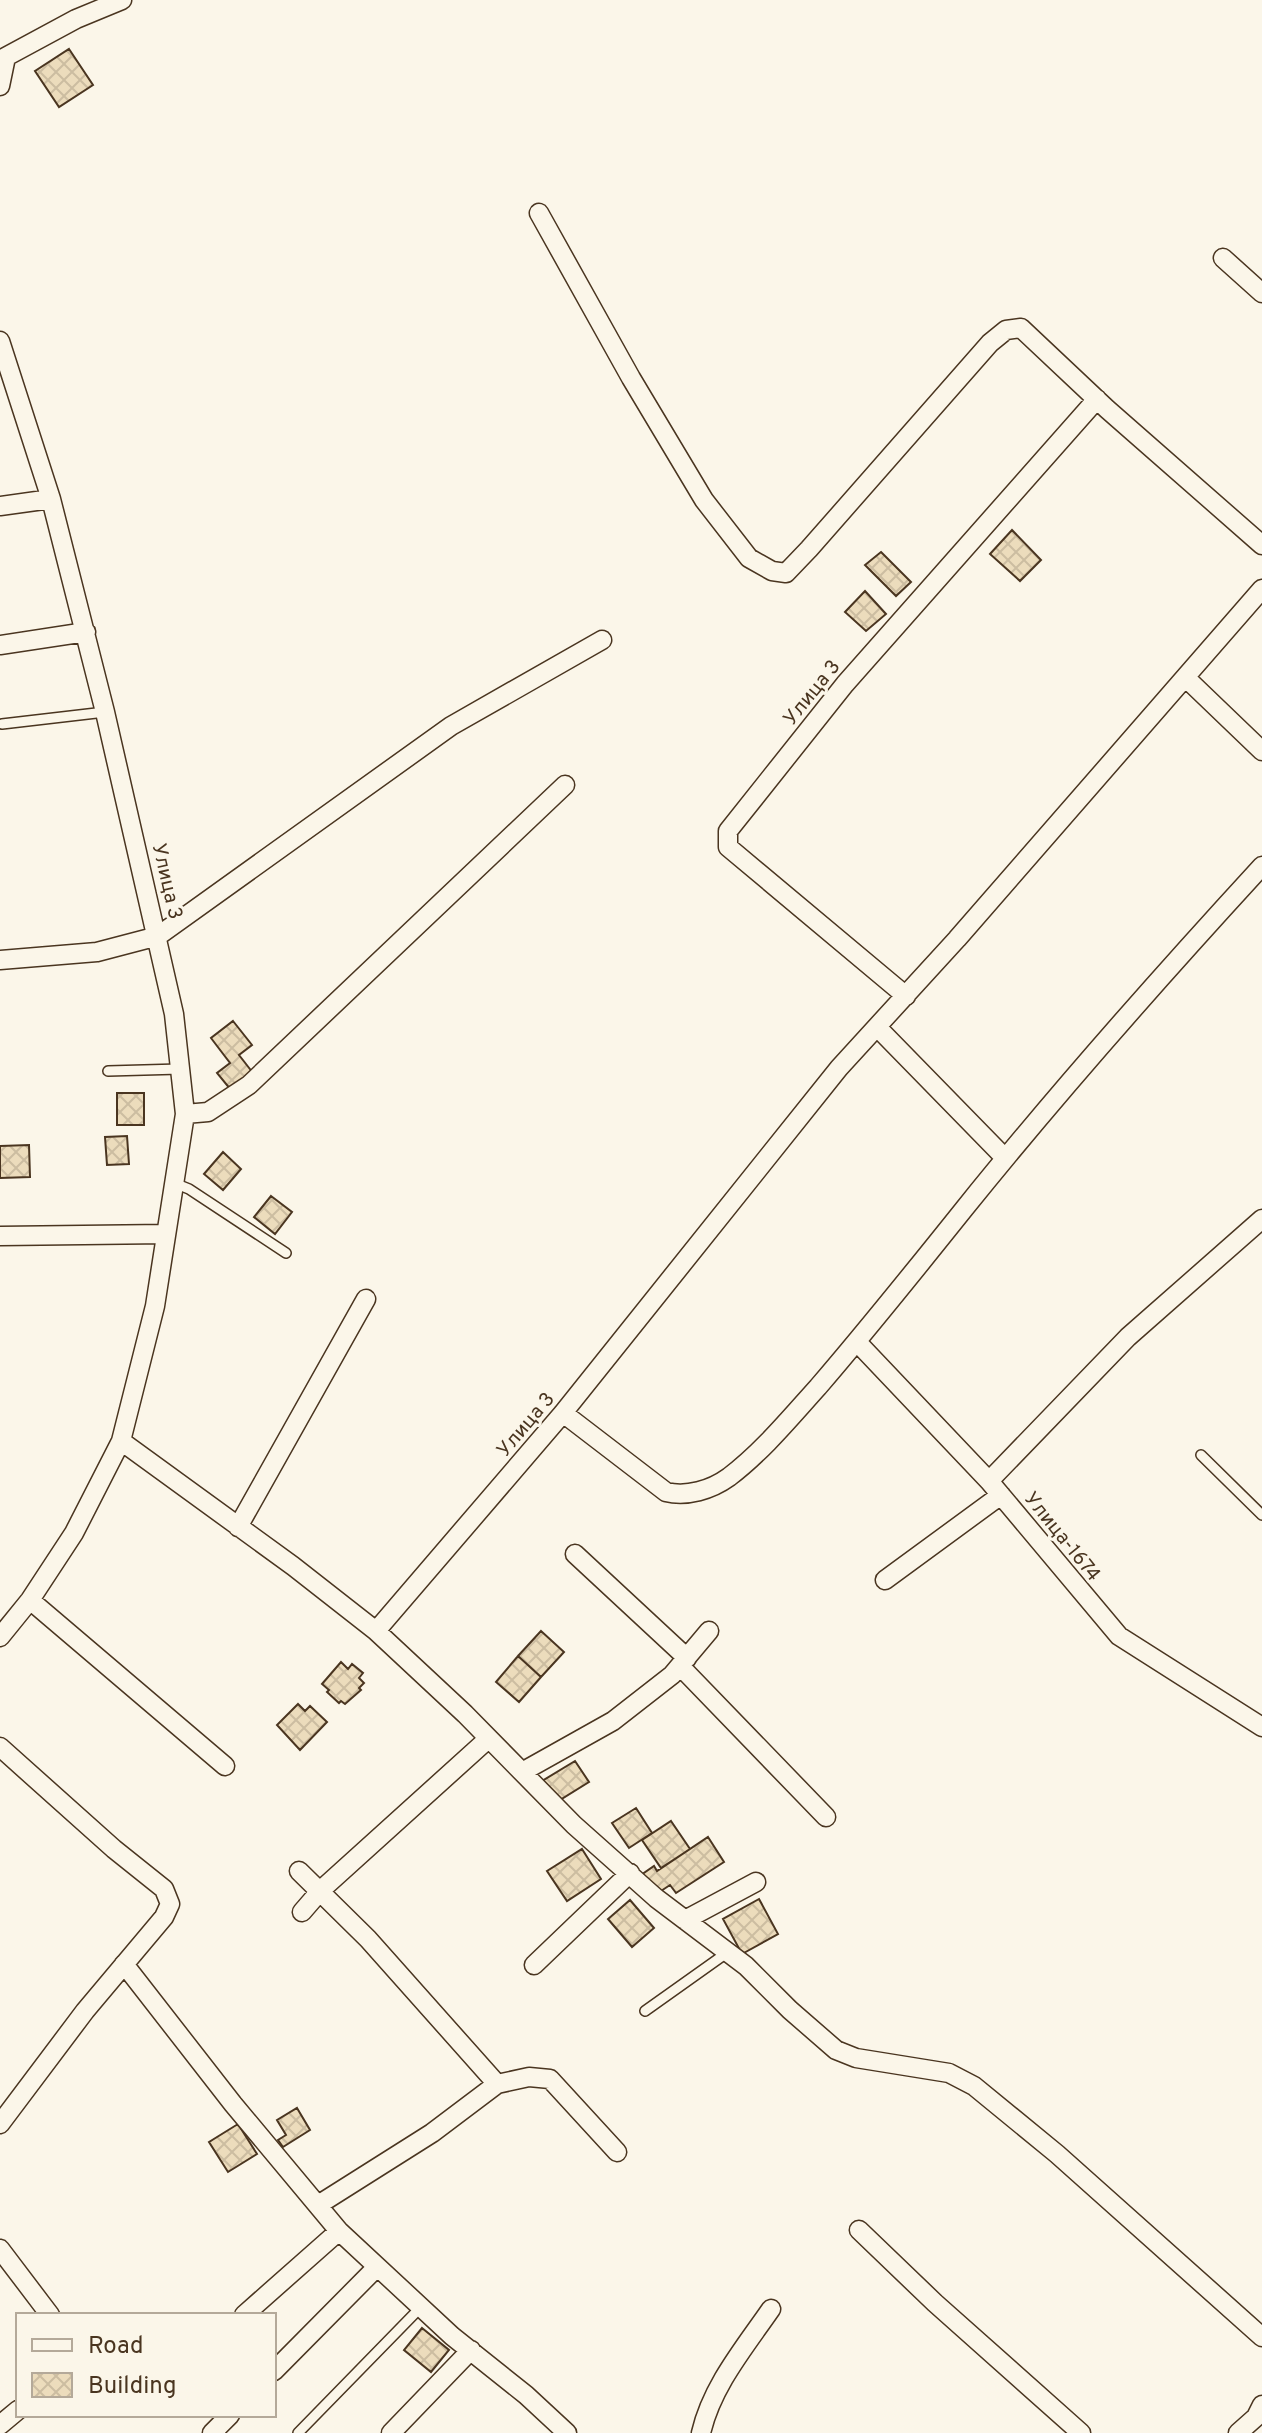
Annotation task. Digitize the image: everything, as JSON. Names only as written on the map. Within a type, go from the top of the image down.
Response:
[{"type":"street","points":[[0,86],[3,58],[110,2]]},
{"type":"street","points":[[539,213],[631,378],[704,500],[749,558],[772,571],[786,573],[990,343],[1006,330],[1021,328],[1262,545]]},
{"type":"street","points":[[1223,258],[1262,293]]},
{"type":"street","name":"Улица 3","points":[[0,341],[51,499],[86,632],[158,936],[174,1014],[185,1114],[155,1306],[121,1441],[74,1533],[30,1600],[0,1637]]},
{"type":"street","name":"Улица 3","points":[[906,996],[728,847],[728,831],[845,684],[1097,399]]},
{"type":"street","points":[[0,506],[51,499]]},
{"type":"street","name":"Улица 3","points":[[376,1631],[563,1413],[839,1068],[906,996],[1262,589]]},
{"type":"street","points":[[0,645],[86,632]]},
{"type":"street","points":[[0,960],[97,952],[158,936],[451,726],[602,640]]},
{"type":"street","points":[[1186,678],[1262,751]]},
{"type":"street","points":[[185,1114],[208,1112],[249,1085],[565,785]]},
{"type":"street","points":[[563,1413],[655,1486],[680,1495],[725,1480],[757,1453],[857,1342],[1005,1158],[1262,866]]},
{"type":"street","points":[[877,1027],[1005,1158]]},
{"type":"street","points":[[885,1580],[995,1488],[1128,1337],[1262,1219]]},
{"type":"street","points":[[0,1236],[166,1234]]},
{"type":"street","points":[[238,1527],[366,1299]]},
{"type":"street","name":"Улица-1674","points":[[857,1342],[995,1488],[1119,1636],[1262,1727]]},
{"type":"street","points":[[121,1441],[376,1631],[465,1714],[574,1825],[656,1898],[728,1952],[836,2050],[856,2058],[949,2073],[974,2086],[1057,2154],[1262,2337]]},
{"type":"street","points":[[575,1554],[683,1662],[826,1817]]},
{"type":"street","points":[[30,1600],[225,1766]]},
{"type":"street","points":[[522,1772],[613,1721],[672,1675],[709,1631]]},
{"type":"street","points":[[302,1912],[321,1890],[488,1739]]},
{"type":"street","points":[[0,1747],[169,1897],[170,1904],[164,1917],[85,2011],[0,2124]]},
{"type":"street","points":[[299,1871],[368,1939],[497,2084]]},
{"type":"street","points":[[534,1965],[630,1873]]},
{"type":"street","points":[[685,1920],[756,1882]]},
{"type":"street","points":[[124,1964],[233,2104],[339,2231],[421,2307],[567,2433]]},
{"type":"street","points":[[318,2205],[432,2133],[497,2084],[529,2077],[550,2079],[617,2152]]},
{"type":"street","points":[[859,2230],[935,2303],[1081,2433]]},
{"type":"street","points":[[246,2313],[339,2231]]},
{"type":"street","points":[[0,2249],[48,2313]]},
{"type":"street","points":[[276,2369],[377,2267]]},
{"type":"street","points":[[701,2433],[716,2391],[771,2309]]},
{"type":"street","points":[[391,2433],[471,2350]]},
{"type":"street","points":[[0,2425],[16,2412]]},
{"type":"street","points":[[1238,2433],[1260,2414]]},
{"type":"street","points":[[212,2433],[228,2417]]},
{"type":"lane","points":[[2,724],[105,712]]},
{"type":"lane","points":[[108,1071],[180,1069]]},
{"type":"lane","points":[[174,1183],[189,1189],[286,1253]]},
{"type":"lane","points":[[1201,1455],[1262,1515]]},
{"type":"lane","points":[[645,2011],[728,1952]]},
{"type":"lane","points":[[298,2433],[421,2307]]},
{"type":"building","points":[[69,49],[93,85],[59,107],[35,71]]},
{"type":"building","points":[[1012,530],[1041,560],[1020,581],[990,554]]},
{"type":"building","points":[[881,552],[911,582],[896,596],[865,565]]},
{"type":"building","points":[[865,591],[886,614],[866,631],[845,612]]},
{"type":"building","points":[[233,1021],[252,1045],[239,1055],[253,1073],[231,1090],[217,1073],[230,1063],[211,1038]]},
{"type":"building","points":[[117,1093],[144,1093],[144,1125],[117,1125]]},
{"type":"building","points":[[127,1136],[129,1164],[107,1165],[105,1137]]},
{"type":"building","points":[[29,1145],[30,1177],[0,1178],[0,1146]]},
{"type":"building","points":[[223,1152],[241,1169],[223,1190],[204,1174]]},
{"type":"building","points":[[271,1196],[292,1212],[275,1234],[254,1217]]},
{"type":"building","points":[[541,1631],[564,1652],[541,1677],[518,1656]]},
{"type":"building","points":[[518,1656],[541,1677],[519,1702],[496,1682]]},
{"type":"building","points":[[341,1662],[348,1669],[352,1664],[363,1673],[359,1678],[364,1683],[359,1688],[361,1690],[345,1704],[339,1703],[322,1684]]},
{"type":"building","points":[[298,1704],[305,1711],[310,1706],[327,1722],[300,1750],[277,1725]]},
{"type":"building","points":[[575,1761],[589,1782],[555,1803],[542,1781]]},
{"type":"building","points":[[636,1808],[652,1833],[629,1848],[612,1823]]},
{"type":"building","points":[[671,1821],[690,1849],[661,1868],[642,1840]]},
{"type":"building","points":[[708,1837],[724,1862],[676,1893],[670,1885],[655,1895],[641,1875],[654,1866],[657,1871]]},
{"type":"building","points":[[582,1849],[601,1879],[567,1901],[547,1871]]},
{"type":"building","points":[[759,1899],[778,1934],[742,1954],[723,1919]]},
{"type":"building","points":[[630,1900],[654,1928],[632,1947],[608,1919]]},
{"type":"building","points":[[297,2108],[310,2130],[283,2147],[278,2140],[286,2135],[277,2120]]},
{"type":"building","points":[[238,2124],[257,2154],[228,2172],[209,2142]]},
{"type":"building","points":[[422,2328],[449,2350],[431,2372],[404,2350]]}]
